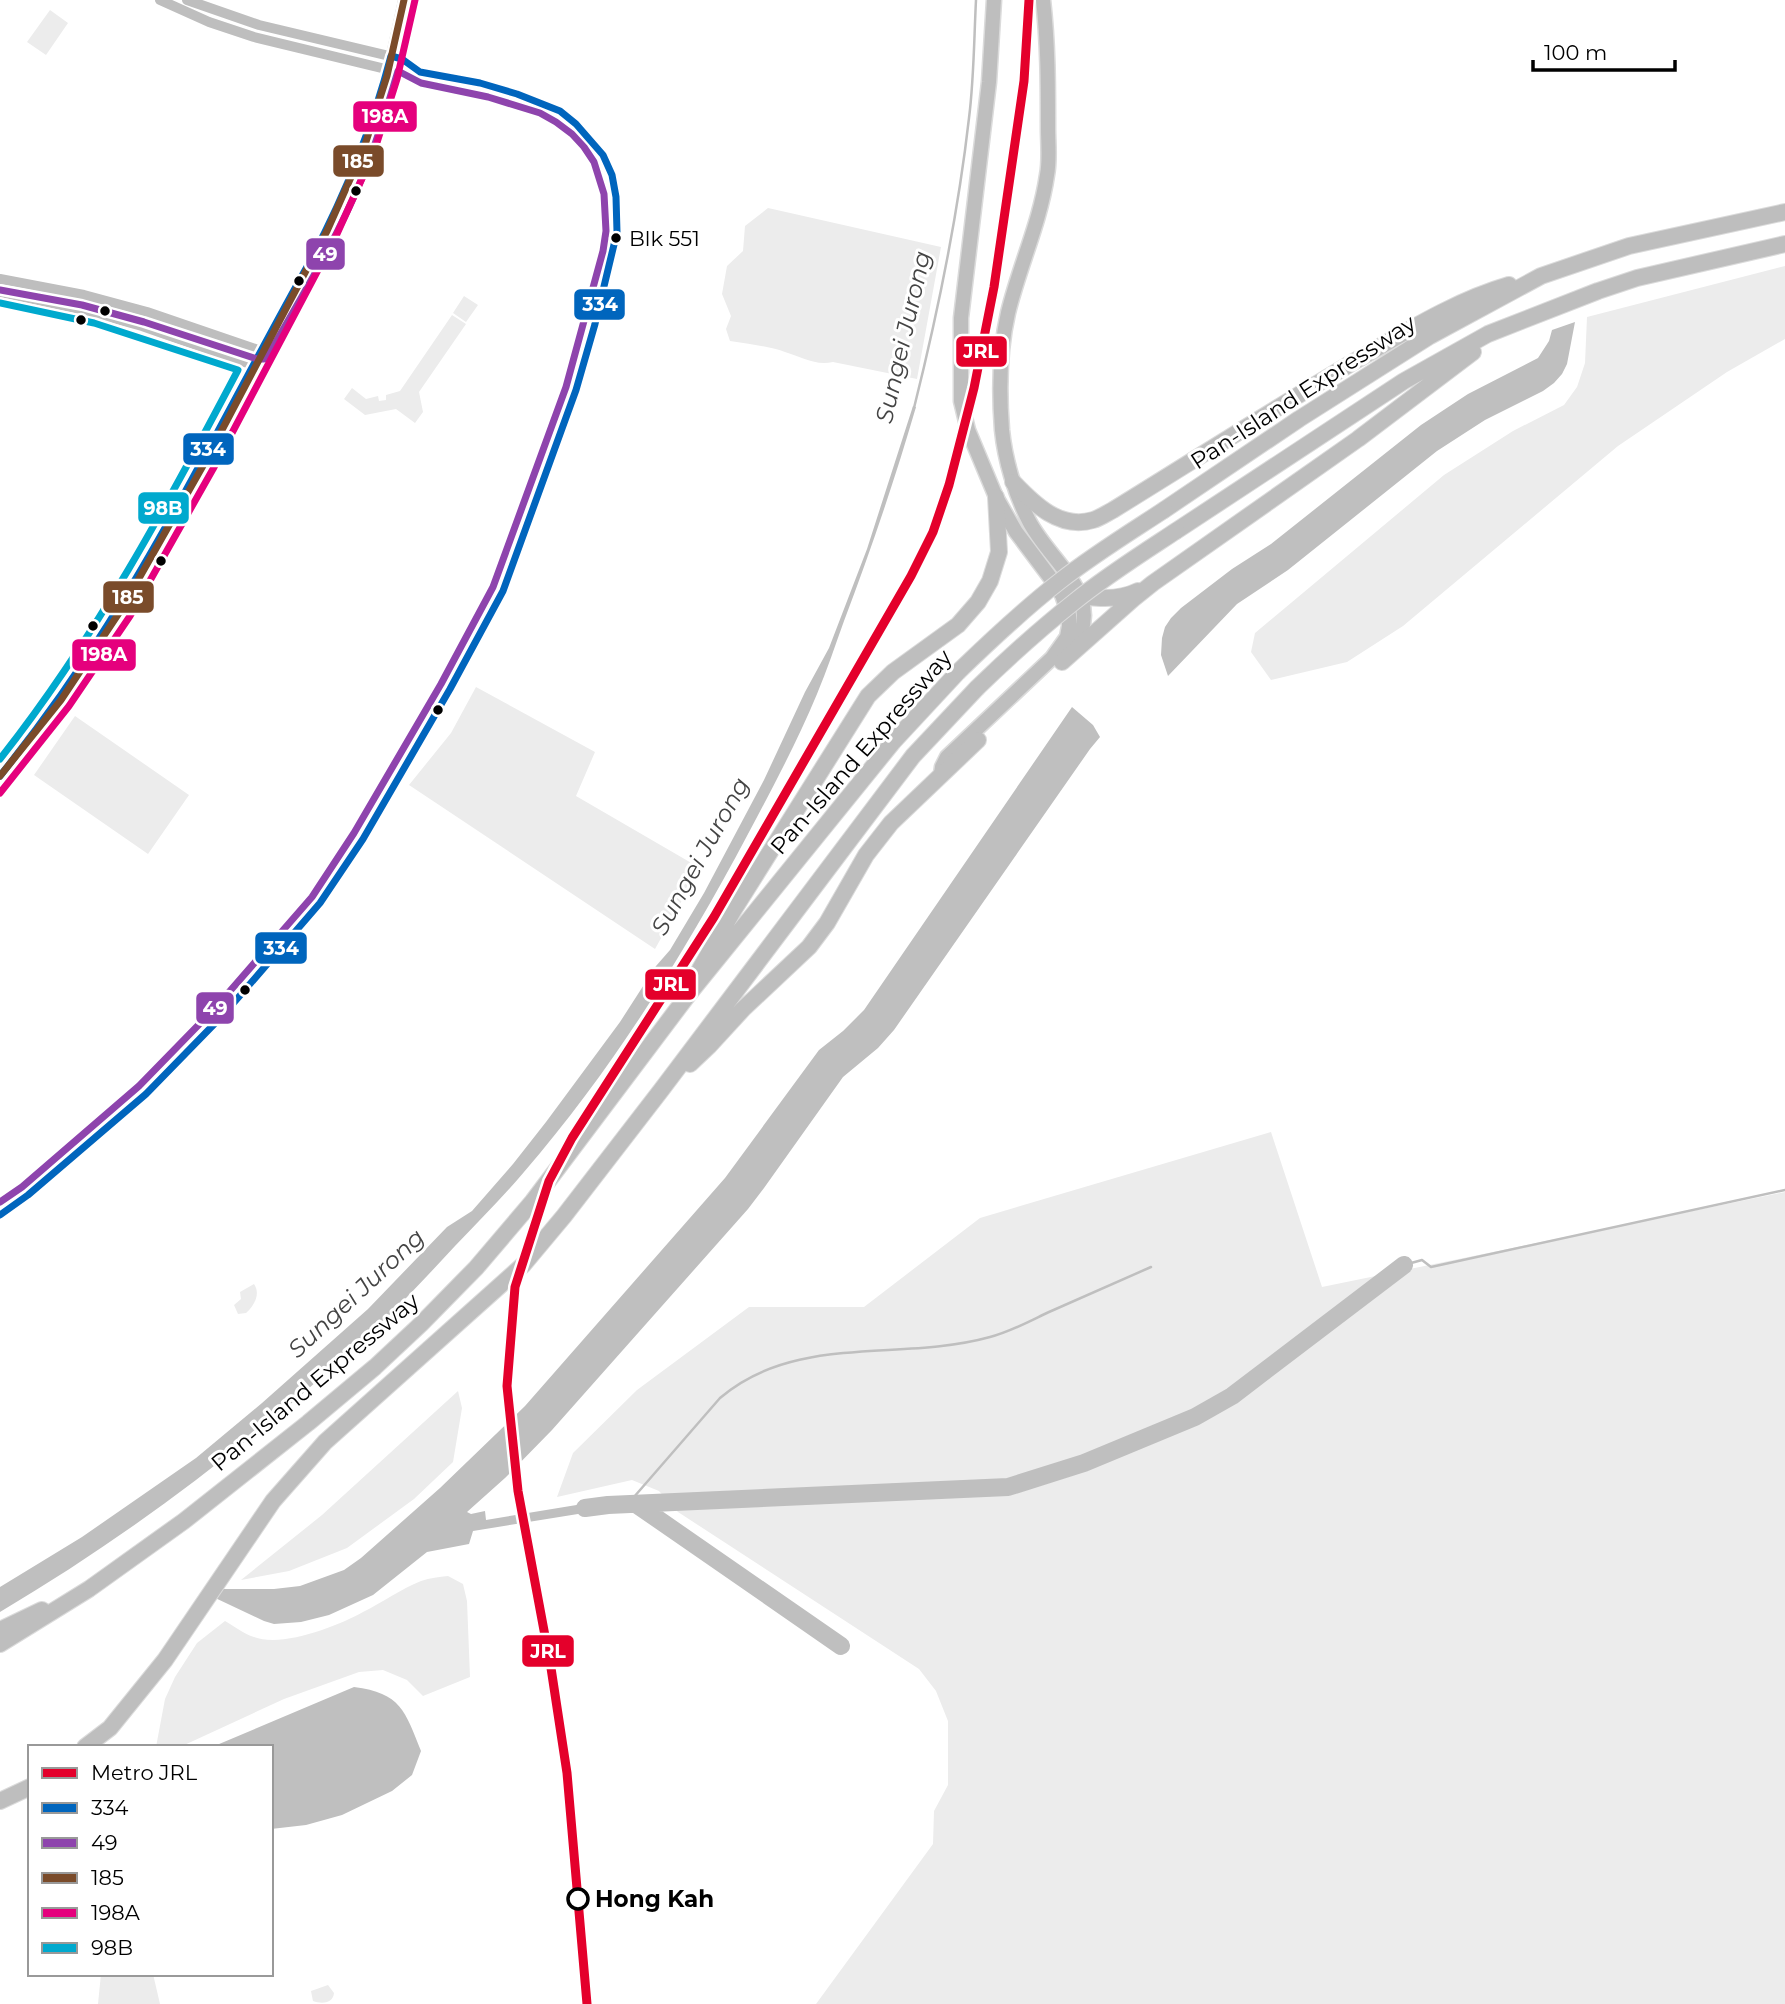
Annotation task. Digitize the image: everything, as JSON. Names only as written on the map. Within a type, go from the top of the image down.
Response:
[{"type":"highway","name":"Pan-Island Expressway","points":[[0,1644],[89,1589],[184,1521],[308,1423],[421,1324],[476,1268],[533,1200],[674,1013],[894,742],[958,671],[1008,624],[1062,580],[1111,544],[1299,419],[1430,336],[1541,276],[1629,246],[1785,212]]},
{"type":"highway","name":"Pan-Island Expressway","points":[[88,1745],[110,1728],[165,1660],[273,1501],[325,1442],[523,1265],[662,1089],[914,756],[977,688],[1023,644],[1118,569],[1393,388],[1488,334],[1637,278],[1785,244]]},
{"type":"highway","points":[[1013,482],[1032,502],[1050,515],[1075,522],[1093,520],[1419,324],[1489,291],[1541,276]]},
{"type":"highway","points":[[1062,662],[1153,583],[1358,439],[1471,353],[1488,334]]},
{"type":"highway","points":[[674,1013],[733,911],[867,696],[893,672],[958,625],[978,602],[990,581],[999,552],[996,496]]},
{"type":"highway","points":[[1060,592],[1090,598],[1115,597],[1131,594],[1153,583]]},
{"type":"highway","points":[[662,1089],[809,947],[827,923],[866,855],[891,823],[978,740]]},
{"type":"highway","points":[[0,1630],[89,1589]]},
{"type":"highway","points":[[0,1801],[28,1788]]},
{"type":"main road","points":[[941,774],[947,757],[1052,658],[1067,637],[1069,626],[1069,615],[1060,592],[1016,532],[996,496],[968,430],[961,401],[961,318],[989,82],[993,0]]},
{"type":"main road","points":[[978,740],[1062,662],[1083,629],[1084,614],[1080,596],[1066,570],[1042,543],[1030,524],[1013,482],[1003,438],[1000,370],[1009,311],[1042,202],[1048,172],[1043,0]]},
{"type":"street","points":[[0,1215],[28,1195],[146,1094],[224,1014],[320,903],[363,839],[503,591],[576,390],[617,232],[612,175],[603,155],[576,124],[560,111],[492,87],[420,72],[393,71],[254,37],[209,22],[160,0]]},
{"type":"street","points":[[187,0],[259,25],[396,58],[420,72]]},
{"type":"street","points":[[396,58],[403,0]]},
{"type":"street","points":[[0,793],[69,706],[130,616],[213,468],[353,201],[374,152],[396,58],[415,0]]},
{"type":"street","points":[[0,776],[34,735],[96,645],[200,464],[323,237],[352,176],[393,71]]},
{"type":"street","points":[[0,279],[84,295],[147,312],[272,355]]},
{"type":"street","points":[[0,292],[142,326],[264,369]]},
{"type":"shaded area","points":[[50,10],[68,23],[46,55],[27,42]]},
{"type":"shaded area","points":[[768,208],[941,247],[917,379],[833,362],[814,362],[772,348],[730,341],[726,329],[731,316],[722,294],[727,266],[743,251],[745,226]]},
{"type":"shaded area","points":[[1785,266],[1785,339],[1727,372],[1618,446],[1403,626],[1347,662],[1271,680],[1251,652],[1255,633],[1444,475],[1513,431],[1564,405],[1577,387],[1585,363],[1587,317]]},
{"type":"shaded area","points":[[464,296],[478,305],[466,322],[453,313]]},
{"type":"shaded area","points":[[452,315],[466,324],[419,392],[423,412],[415,423],[396,409],[365,415],[344,399],[352,388],[366,399],[378,396],[379,401],[386,400],[386,395],[400,391]]},
{"type":"shaded area","points":[[1575,322],[1567,364],[1554,383],[1485,420],[1437,451],[1288,570],[1237,604],[1168,676],[1161,655],[1162,638],[1165,627],[1181,608],[1232,569],[1271,544],[1421,425],[1468,394],[1538,358],[1549,341],[1552,330]]},
{"type":"shaded area","name":"Sungei Jurong","points":[[913,406],[916,407],[900,461],[873,541],[824,676],[801,730],[699,923],[617,1052],[587,1093],[499,1201],[398,1306],[335,1366],[244,1443],[150,1514],[0,1612],[0,1587],[82,1537],[196,1458],[368,1309],[447,1227],[472,1211],[546,1122],[670,950],[704,893],[764,780],[829,648],[867,549]]},
{"type":"shaded area","points":[[476,687],[595,752],[576,796],[700,868],[655,949],[409,785],[451,733]]},
{"type":"shaded area","points":[[1072,707],[1093,725],[1100,737],[894,1030],[878,1048],[843,1077],[748,1209],[552,1430],[467,1512],[471,1514],[485,1511],[486,1520],[607,1500],[609,1509],[473,1531],[469,1544],[427,1552],[373,1595],[329,1615],[301,1622],[274,1624],[211,1596],[220,1589],[300,1586],[344,1570],[440,1488],[525,1406],[725,1178],[819,1050],[864,1010]]},
{"type":"shaded area","points":[[75,716],[189,795],[148,854],[34,775]]},
{"type":"shaded area","points":[[1271,1132],[1322,1287],[1785,1192],[1785,2004],[816,2004],[933,1844],[934,1811],[948,1785],[948,1721],[936,1691],[919,1669],[678,1512],[659,1491],[632,1480],[557,1497],[573,1453],[637,1390],[749,1307],[864,1307],[980,1218]]},
{"type":"shaded area","points":[[254,1284],[257,1296],[254,1303],[246,1313],[238,1314],[234,1305],[241,1299],[240,1292]]},
{"type":"shaded area","points":[[458,1391],[462,1408],[453,1462],[414,1499],[347,1548],[289,1571],[241,1580],[322,1515]]},
{"type":"shaded area","points":[[448,1576],[463,1584],[467,1601],[470,1677],[423,1696],[407,1680],[383,1670],[359,1672],[284,1699],[184,1745],[156,1745],[165,1699],[175,1677],[197,1643],[225,1621],[243,1632],[266,1640],[294,1638],[339,1623],[431,1578]]},
{"type":"shaded area","points":[[354,1687],[392,1699],[405,1715],[421,1751],[412,1775],[392,1791],[342,1815],[306,1825],[273,1829],[273,1745],[217,1745]]},
{"type":"shaded area","points":[[101,1976],[153,1976],[160,2004],[98,2004]]},
{"type":"shaded area","points":[[328,1985],[334,1993],[333,1997],[323,2003],[313,2001],[311,1991]]},
{"type":"waterway","name":"Sungei Jurong","points":[[914,408],[939,300],[959,191],[971,103],[976,0]]},
{"type":"waterway","points":[[1404,1265],[1422,1260],[1431,1267],[1785,1190]]},
{"type":"waterway","points":[[585,1508],[1008,1487],[1084,1463],[1195,1417],[1232,1396],[1404,1265]]},
{"type":"waterway","points":[[627,1505],[720,1398],[750,1378],[782,1365],[815,1357],[921,1348],[990,1337],[1151,1267]]},
{"type":"waterway","points":[[636,1504],[841,1646]]},
{"type":"metro line","name":"JRL","points":[[587,2004],[567,1773],[551,1668],[518,1491],[507,1386],[515,1287],[549,1181],[572,1138],[714,917],[911,576],[933,532],[949,485],[974,388],[994,287],[1024,81],[1029,0]]},
{"type":"transit line","name":"185","points":[[0,776],[61,700],[121,610],[204,464],[327,231],[364,148],[387,76],[404,0]]},
{"type":"transit line","name":"198A","points":[[0,793],[69,706],[130,616],[213,469],[336,236],[374,152],[397,79],[415,0]]},
{"type":"transit line","name":"334","points":[[0,776],[56,702],[95,644],[161,536],[210,446],[333,214],[366,137],[391,56],[402,59],[420,72],[480,83],[517,94],[560,111],[576,124],[603,155],[612,175],[617,232],[576,390],[503,591],[363,839],[320,903],[224,1014],[146,1094],[28,1195],[0,1215]]},
{"type":"transit line","name":"49","points":[[0,290],[82,305],[264,359],[342,223],[372,152],[398,71],[421,83],[488,97],[540,113],[556,122],[584,147],[594,162],[604,194],[606,231],[603,251],[566,387],[493,587],[441,684],[354,833],[312,897],[216,1007],[139,1086],[22,1187],[0,1202]]},
{"type":"transit line","name":"98B","points":[[0,303],[94,323],[238,370],[128,570],[67,667],[0,759]]},
{"type":"place","name":"Blk 551","points":[[616,238]]},
{"type":"place","name":"Hong Kah","points":[[578,1899]]}]
